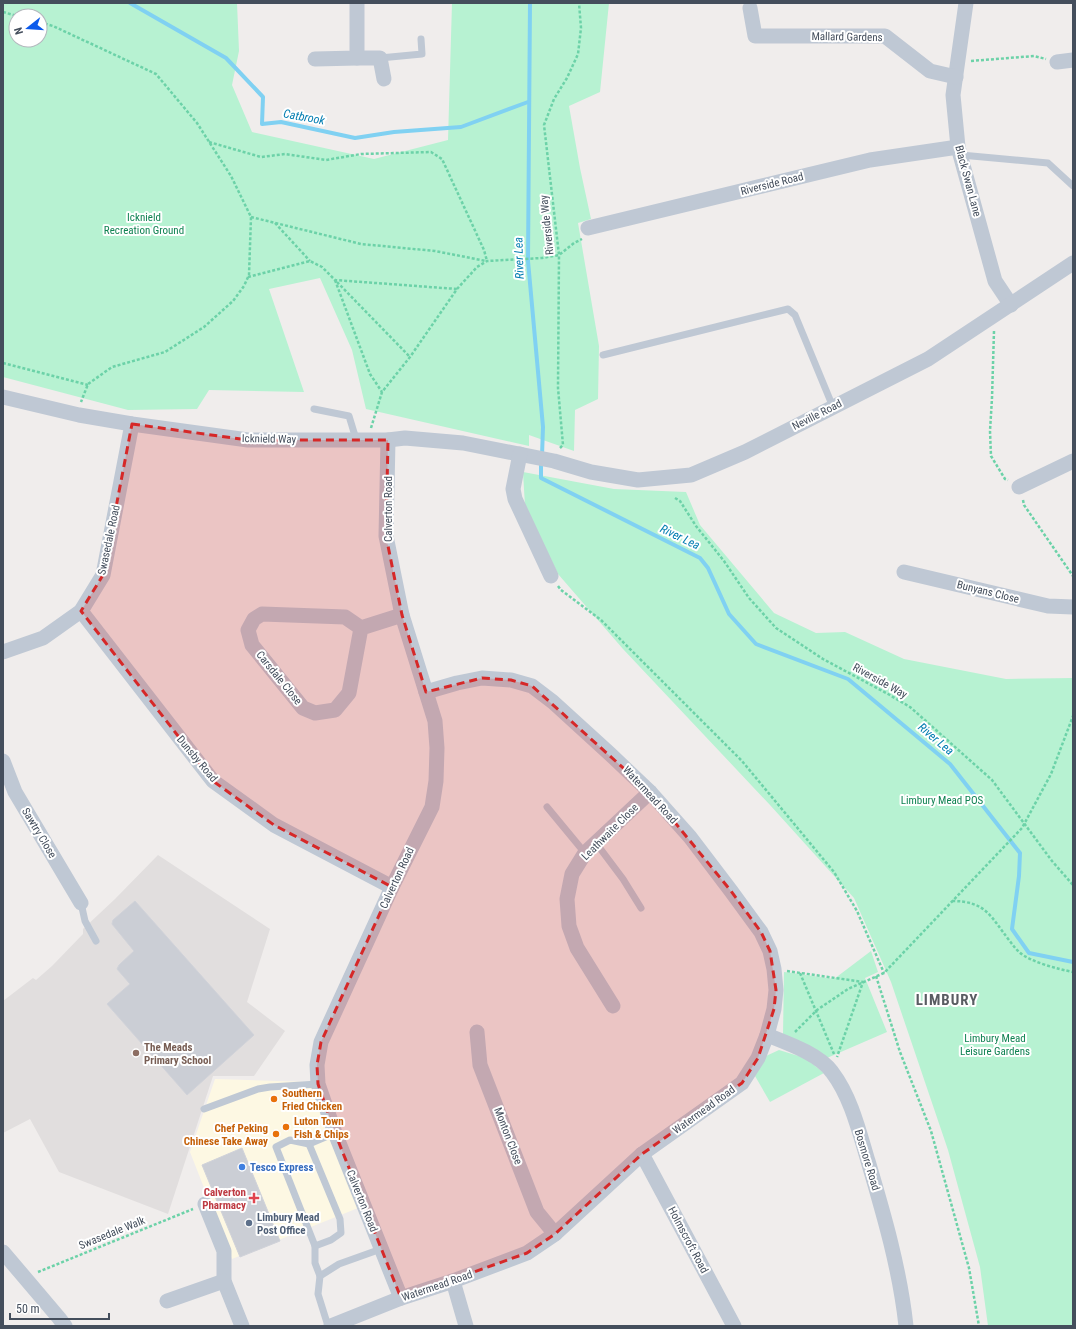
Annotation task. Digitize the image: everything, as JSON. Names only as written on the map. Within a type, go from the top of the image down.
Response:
[{"type":"street","points":[[357,3],[357,58]]},
{"type":"street","name":"Black Swan Lane","points":[[966,3],[953,95],[960,151],[996,281],[1011,305]]},
{"type":"street","name":"Mallard Gardens","points":[[750,8],[755,36],[885,36],[930,70],[957,69]]},
{"type":"street","points":[[315,59],[380,58],[384,79]]},
{"type":"street","points":[[1057,62],[1073,60]]},
{"type":"street","name":"Riverside Road","points":[[588,228],[870,160],[960,151]]},
{"type":"street","name":"Neville Road","points":[[536,458],[555,456],[591,472],[638,480],[691,475],[745,452],[928,358],[1073,263]]},
{"type":"street","name":"Icknield Way","points":[[3,397],[79,415],[248,440],[388,440],[405,438],[463,442],[536,458]]},
{"type":"street","name":"Swasedale Road","points":[[3,652],[44,638],[81,611],[103,575],[132,424]]},
{"type":"street","name":"Calverton Road","points":[[388,440],[386,536],[402,615],[435,721],[437,748],[436,781],[432,807],[392,887],[321,1042],[317,1065],[318,1084],[335,1133],[401,1298]]},
{"type":"street","points":[[520,454],[513,489],[515,499],[550,576]]},
{"type":"street","points":[[1019,487],[1073,461]]},
{"type":"street","name":"Bunyans Close","points":[[904,572],[1048,606],[1073,607]]},
{"type":"street","name":"Dunsby Road","points":[[81,611],[213,781],[274,825],[392,887]]},
{"type":"street","name":"Carsdale Close","points":[[262,614],[345,617],[361,628],[349,693],[335,710],[315,713],[303,708],[252,645],[248,630],[254,619],[262,614]]},
{"type":"street","points":[[361,628],[402,615]]},
{"type":"street","name":"Watermead Road","points":[[329,1326],[401,1298],[453,1281],[527,1253],[555,1234],[642,1154],[742,1083],[758,1058],[767,1035],[774,1009],[776,990],[774,969],[770,951],[761,932],[690,838],[650,792],[553,702],[532,686],[511,680],[482,678],[457,683],[426,692]]},
{"type":"street","name":"Sawtry Close","points":[[3,761],[15,792],[81,903]]},
{"type":"street","name":"Leathwaite Close","points":[[613,1006],[577,948],[569,926],[567,899],[572,874],[591,848],[650,792]]},
{"type":"street","name":"Monton Close","points":[[477,1032],[480,1065],[505,1131],[537,1212],[555,1234]]},
{"type":"street","name":"Bosmore Road","points":[[767,1035],[788,1043],[820,1061],[831,1071],[844,1091],[856,1120],[883,1211],[904,1302],[906,1326]]},
{"type":"street","name":"Holmscroft Road","points":[[642,1154],[734,1326]]},
{"type":"street","points":[[205,1204],[224,1251],[224,1281],[242,1326]]},
{"type":"street","points":[[5,1258],[25,1278],[65,1326]]},
{"type":"street","points":[[167,1301],[224,1281]]},
{"type":"street","points":[[453,1281],[466,1326]]},
{"type":"lane","points":[[380,58],[422,54],[421,39]]},
{"type":"lane","points":[[960,151],[1048,163],[1073,186]]},
{"type":"lane","points":[[603,355],[788,309],[795,315],[833,407]]},
{"type":"lane","points":[[314,409],[350,416],[362,439]]},
{"type":"lane","points":[[547,807],[623,878],[641,908]]},
{"type":"lane","points":[[81,903],[85,921],[96,941]]},
{"type":"lane","points":[[204,1109],[258,1089],[318,1084]]},
{"type":"lane","points":[[329,1326],[318,1294],[320,1276],[315,1263],[315,1246],[276,1147],[290,1140],[309,1144],[335,1133]]},
{"type":"lane","points":[[309,1144],[340,1220],[341,1233],[331,1240],[315,1246]]},
{"type":"lane","points":[[320,1276],[340,1264],[381,1249]]},
{"type":"path","name":"Riverside Way","points":[[555,456],[563,445],[558,388],[559,255],[544,125],[554,99],[567,78],[578,54],[581,28],[579,3]]},
{"type":"path","points":[[48,24],[156,74],[197,123],[231,176],[251,217],[248,277],[244,286],[233,301],[204,327],[166,352],[112,367],[88,385],[81,402]]},
{"type":"path","points":[[957,69],[1034,56],[1057,62]]},
{"type":"path","points":[[209,142],[261,157],[285,154],[326,160],[361,154],[431,152],[442,159],[484,250],[486,261]]},
{"type":"path","points":[[251,217],[361,244],[435,251],[486,261],[542,258],[559,255],[574,243],[584,238],[588,228]]},
{"type":"path","points":[[274,223],[310,261],[322,267],[410,357]]},
{"type":"path","points":[[248,277],[310,261]]},
{"type":"path","points":[[362,439],[382,392],[410,357],[457,290],[477,267],[486,261]]},
{"type":"path","points":[[335,280],[457,290]]},
{"type":"path","points":[[335,280],[370,374],[382,392]]},
{"type":"path","points":[[990,329],[994,329],[990,431],[991,456],[1005,479],[1019,487],[1024,505],[1073,576]]},
{"type":"path","points":[[3,363],[88,385]]},
{"type":"path","name":"Riverside Way","points":[[675,498],[680,501],[696,526],[724,561],[749,598],[776,628],[823,660],[910,707],[992,780],[1052,861],[1073,885]]},
{"type":"path","points":[[550,576],[561,590],[601,620],[742,761],[834,872],[857,910],[884,973]]},
{"type":"path","points":[[788,1043],[798,1028],[817,1010],[848,989],[884,973],[1022,828],[1051,774],[1073,716]]},
{"type":"path","points":[[952,901],[962,901],[983,908],[995,920],[1019,952],[1034,960],[1073,972]]},
{"type":"path","points":[[774,969],[863,982]]},
{"type":"path","points":[[800,973],[817,1010],[836,1058],[863,982]]},
{"type":"path","points":[[876,976],[898,1046],[931,1130],[969,1268],[979,1326]]},
{"type":"path","name":"Swasedale Walk","points":[[25,1278],[205,1204]]},
{"type":"highlighted area","points":[[132,424],[248,440],[388,440],[386,536],[402,615],[426,692],[482,678],[511,680],[532,686],[650,792],[731,891],[761,932],[770,951],[776,990],[774,1009],[758,1058],[742,1083],[642,1154],[555,1234],[527,1253],[401,1298],[335,1133],[318,1084],[317,1065],[321,1042],[392,887],[274,825],[213,781],[81,611],[103,575]]},
{"type":"shaded area","name":"The Meads Primary School","points":[[158,855],[270,929],[247,1002],[285,1031],[254,1076],[213,1076],[168,1214],[59,1172],[30,1119],[3,1133],[3,1001],[33,978],[36,980],[52,966],[83,934],[83,929]]},
{"type":"shaded area","points":[[215,1079],[310,1082],[358,1208],[232,1259],[190,1152]]},
{"type":"green space","name":"Icknield Recreation Ground","points":[[3,3],[237,3],[239,51],[232,85],[252,132],[374,159],[448,140],[452,3],[609,3],[600,92],[569,106],[591,219],[578,223],[599,346],[598,399],[575,410],[574,451],[529,435],[529,446],[366,409],[352,350],[320,278],[269,289],[304,392],[209,390],[197,409],[128,410],[3,377]]},
{"type":"green space","name":"Limbury Mead POS","points":[[523,472],[614,489],[686,492],[700,525],[774,613],[816,633],[845,632],[904,659],[1006,679],[1073,678],[1073,1326],[988,1326],[980,1267],[948,1150],[891,982],[854,898],[770,805],[623,649],[558,574],[525,506]]},
{"type":"green space","points":[[871,951],[878,972],[865,978],[887,1032],[827,1058],[783,1035],[784,972],[834,979]]},
{"type":"green space","points":[[779,1050],[805,1058],[824,1073],[770,1102],[755,1076],[766,1056]]},
{"type":"building","points":[[135,901],[254,1035],[187,1095],[107,1004],[130,984],[117,969],[119,965],[134,951],[112,924],[113,920]]},
{"type":"building","points":[[242,1148],[280,1241],[240,1257],[202,1165]]},
{"type":"waterway","name":"Catbrook","points":[[130,3],[226,58],[263,97],[262,124],[281,122],[355,138],[394,132],[461,127],[528,102]]},
{"type":"waterway","name":"River Lea","points":[[530,3],[528,261],[543,427],[542,456]]},
{"type":"waterway","name":"River Lea","points":[[541,462],[541,478],[700,558],[708,568],[729,614],[756,644],[848,679],[950,764],[1020,853],[1019,876],[1012,929],[1029,953],[1073,962]]},
{"type":"place","name":"The Meads Primary School","points":[[136,1053]]},
{"type":"place","name":"Southern Fried Chicken","points":[[274,1099]]},
{"type":"place","name":"Luton Town Fish & Chips","points":[[286,1127]]},
{"type":"place","name":"Chef Peking Chinese Take Away","points":[[276,1134]]},
{"type":"place","name":"Tesco Express","points":[[242,1167]]},
{"type":"place","name":"Calverton Pharmacy","points":[[254,1198]]},
{"type":"place","name":"Limbury Mead Post Office","points":[[249,1223]]},
{"type":"district","name":"LIMBURY","points":[[947,1000]]},
{"type":"park label","name":"Limbury Mead Leisure Gardens","points":[[995,1044]]}]
